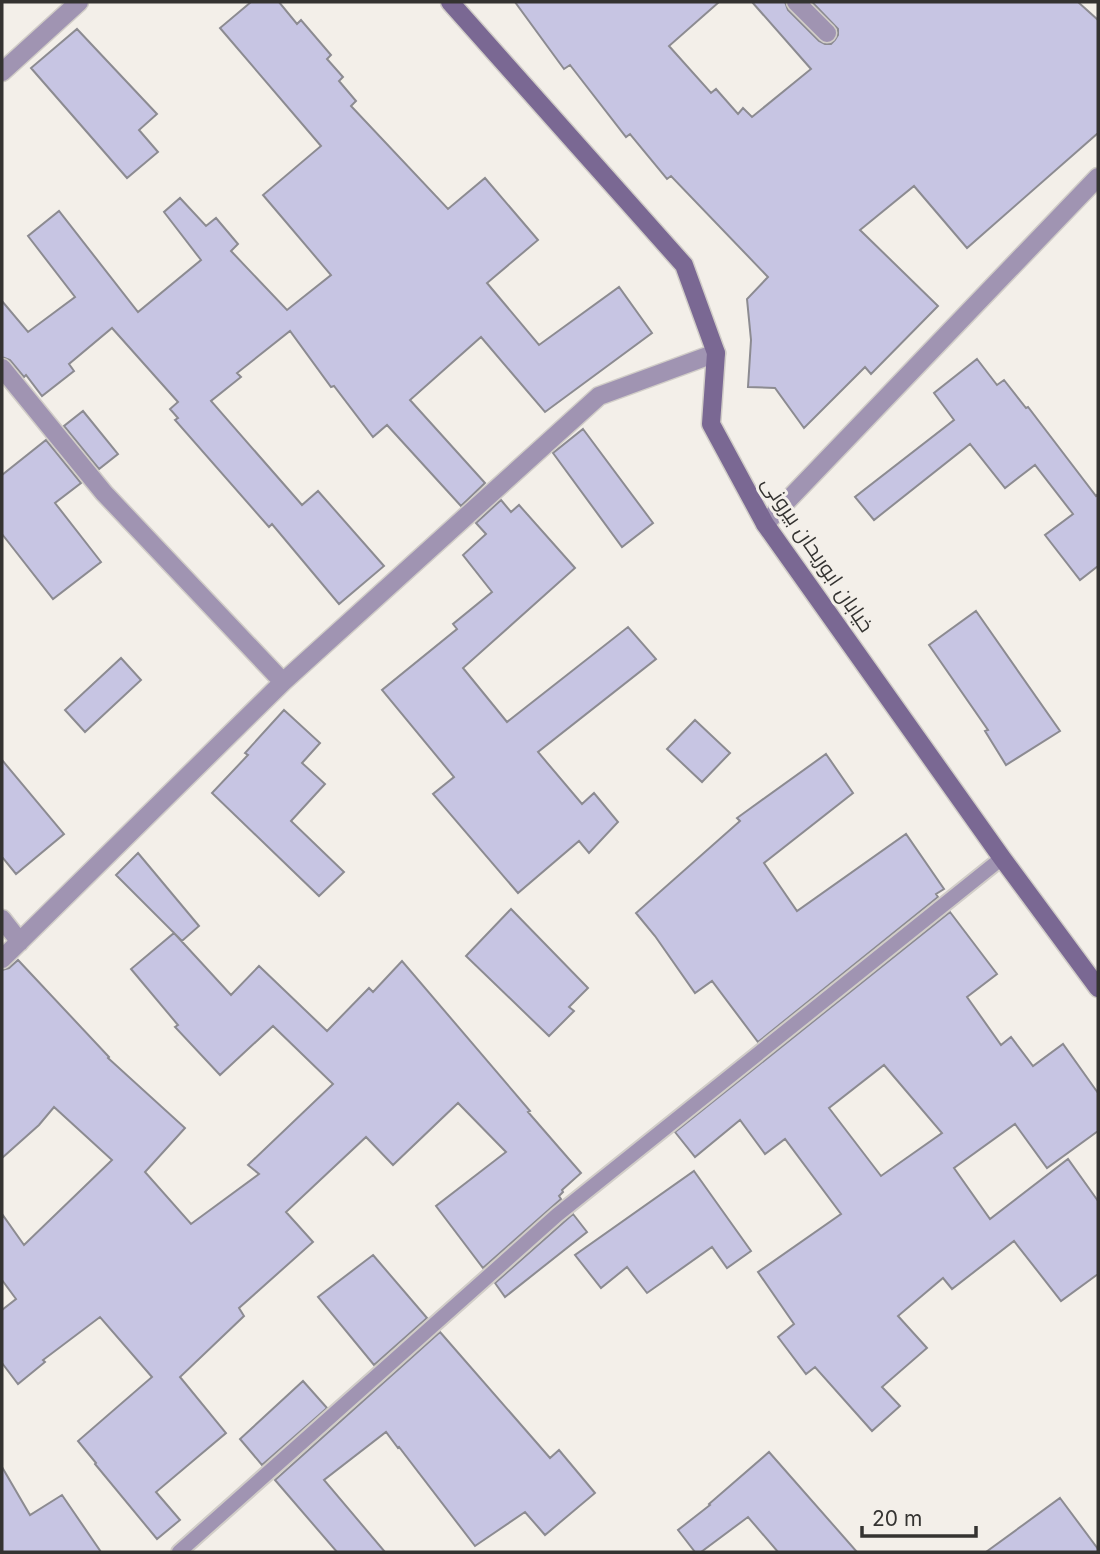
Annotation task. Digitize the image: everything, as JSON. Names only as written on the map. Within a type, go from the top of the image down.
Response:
[{"type":"street","points":[[2,72],[79,2]]},
{"type":"street","name":"خیابان ابوریحان بیرونی","points":[[450,2],[684,265],[716,353],[710,424],[765,524],[1002,858],[1098,988]]},
{"type":"street","points":[[796,2],[827,33]]},
{"type":"street","points":[[765,524],[1098,177]]},
{"type":"street","points":[[2,960],[283,682],[599,396],[716,353]]},
{"type":"street","points":[[2,368],[104,493],[283,682]]},
{"type":"street","points":[[2,919],[20,942]]},
{"type":"lane","points":[[179,1552],[557,1215],[1002,858]]},
{"type":"building","points":[[251,2],[279,2],[297,24],[301,20],[331,55],[327,59],[343,77],[339,81],[356,101],[351,106],[448,209],[485,178],[538,240],[487,283],[539,345],[619,287],[652,333],[545,412],[481,337],[410,400],[485,483],[461,506],[387,425],[373,437],[334,386],[331,387],[290,331],[237,373],[241,377],[211,401],[302,505],[318,491],[384,566],[339,604],[272,524],[269,527],[175,420],[178,418],[170,409],[178,402],[112,328],[69,364],[74,371],[42,396],[26,375],[24,377],[10,360],[2,357],[2,301],[28,332],[75,297],[28,236],[59,211],[138,312],[201,260],[164,212],[180,198],[206,226],[216,218],[238,244],[231,251],[287,310],[331,275],[263,195],[321,146],[220,28]]},
{"type":"building","points":[[515,2],[719,2],[669,46],[711,93],[716,89],[738,114],[743,108],[752,117],[811,69],[752,2],[785,2],[788,10],[819,41],[831,44],[838,35],[838,29],[812,2],[1078,2],[1098,20],[1098,133],[967,248],[914,186],[860,230],[938,306],[871,374],[865,367],[804,428],[775,388],[748,387],[751,340],[747,299],[768,277],[671,176],[667,179],[630,134],[626,137],[570,65],[564,69]]},
{"type":"building","points":[[77,29],[157,114],[139,130],[158,152],[127,178],[31,68]]},
{"type":"building","points":[[977,359],[997,385],[1004,380],[1096,496],[1098,494],[1098,566],[1080,580],[1045,535],[1073,514],[1035,465],[1005,488],[970,444],[874,520],[855,497],[954,420],[934,393]]},
{"type":"building","points":[[83,411],[118,454],[99,469],[64,426]]},
{"type":"building","points":[[583,429],[653,523],[622,547],[553,453]]},
{"type":"building","points":[[46,440],[81,483],[55,503],[101,562],[53,599],[2,534],[2,475]]},
{"type":"building","points":[[501,500],[511,512],[519,505],[575,568],[463,668],[507,722],[628,627],[656,659],[538,752],[582,804],[594,793],[618,822],[589,853],[579,841],[518,893],[433,794],[454,777],[382,690],[457,629],[453,624],[492,592],[463,555],[486,534],[476,523]]},
{"type":"building","points":[[976,611],[1060,731],[1006,765],[985,731],[988,730],[929,645]]},
{"type":"building","points":[[121,658],[141,680],[85,732],[65,710]]},
{"type":"building","points":[[284,710],[320,743],[302,763],[325,784],[291,821],[344,872],[319,896],[212,793],[248,755],[245,753]]},
{"type":"building","points":[[695,720],[730,753],[702,782],[667,749]]},
{"type":"building","points":[[826,754],[853,793],[764,863],[797,911],[906,834],[944,889],[936,894],[938,897],[758,1042],[712,981],[695,993],[636,913],[740,821],[737,818]]},
{"type":"building","points":[[2,760],[64,834],[16,874],[2,857]]},
{"type":"building","points":[[138,853],[199,926],[182,941],[116,875]]},
{"type":"building","points":[[511,909],[588,988],[569,1007],[574,1011],[549,1036],[466,956]]},
{"type":"building","points":[[950,912],[997,974],[967,997],[1001,1045],[1011,1037],[1033,1066],[1063,1044],[1098,1093],[1098,1131],[1047,1168],[1015,1124],[954,1168],[990,1219],[1068,1159],[1098,1201],[1098,1274],[1061,1301],[1014,1241],[952,1289],[943,1278],[898,1316],[927,1348],[882,1387],[900,1406],[872,1431],[815,1367],[806,1374],[778,1337],[794,1324],[758,1272],[841,1214],[785,1139],[765,1154],[740,1120],[695,1157],[675,1132]],"holes":[[[884,1065],[942,1133],[881,1176],[829,1108]]]},
{"type":"building","points":[[174,933],[231,995],[259,966],[327,1031],[369,988],[373,992],[402,961],[581,1173],[562,1190],[559,1196],[561,1199],[483,1268],[436,1206],[506,1152],[458,1103],[393,1165],[366,1137],[286,1212],[313,1242],[239,1308],[244,1316],[180,1377],[226,1433],[156,1492],[180,1520],[157,1539],[78,1441],[152,1377],[100,1317],[43,1360],[45,1362],[18,1384],[2,1363],[2,1310],[16,1299],[2,1280],[2,1214],[24,1245],[112,1160],[54,1107],[39,1125],[2,1158],[2,970],[18,960],[108,1058],[185,1128],[145,1172],[191,1224],[259,1174],[248,1165],[333,1084],[273,1026],[220,1075],[175,1027],[178,1025],[131,969]]},
{"type":"building","points":[[694,1171],[751,1251],[727,1268],[712,1247],[647,1293],[627,1267],[601,1288],[575,1255]]},
{"type":"building","points":[[573,1214],[587,1232],[505,1297],[495,1283]]},
{"type":"building","points":[[373,1255],[427,1318],[374,1365],[318,1297]]},
{"type":"building","points":[[440,1332],[550,1458],[559,1450],[595,1493],[545,1535],[525,1512],[475,1546],[386,1432],[324,1480],[385,1552],[337,1552],[275,1480]]},
{"type":"building","points":[[303,1381],[327,1408],[262,1465],[240,1439]]},
{"type":"building","points":[[769,1452],[857,1552],[778,1552],[748,1517],[701,1552],[695,1552],[678,1530]]},
{"type":"building","points":[[2,1467],[30,1515],[62,1495],[101,1552],[2,1552]]},
{"type":"building","points":[[1060,1498],[1098,1552],[986,1552]]}]
